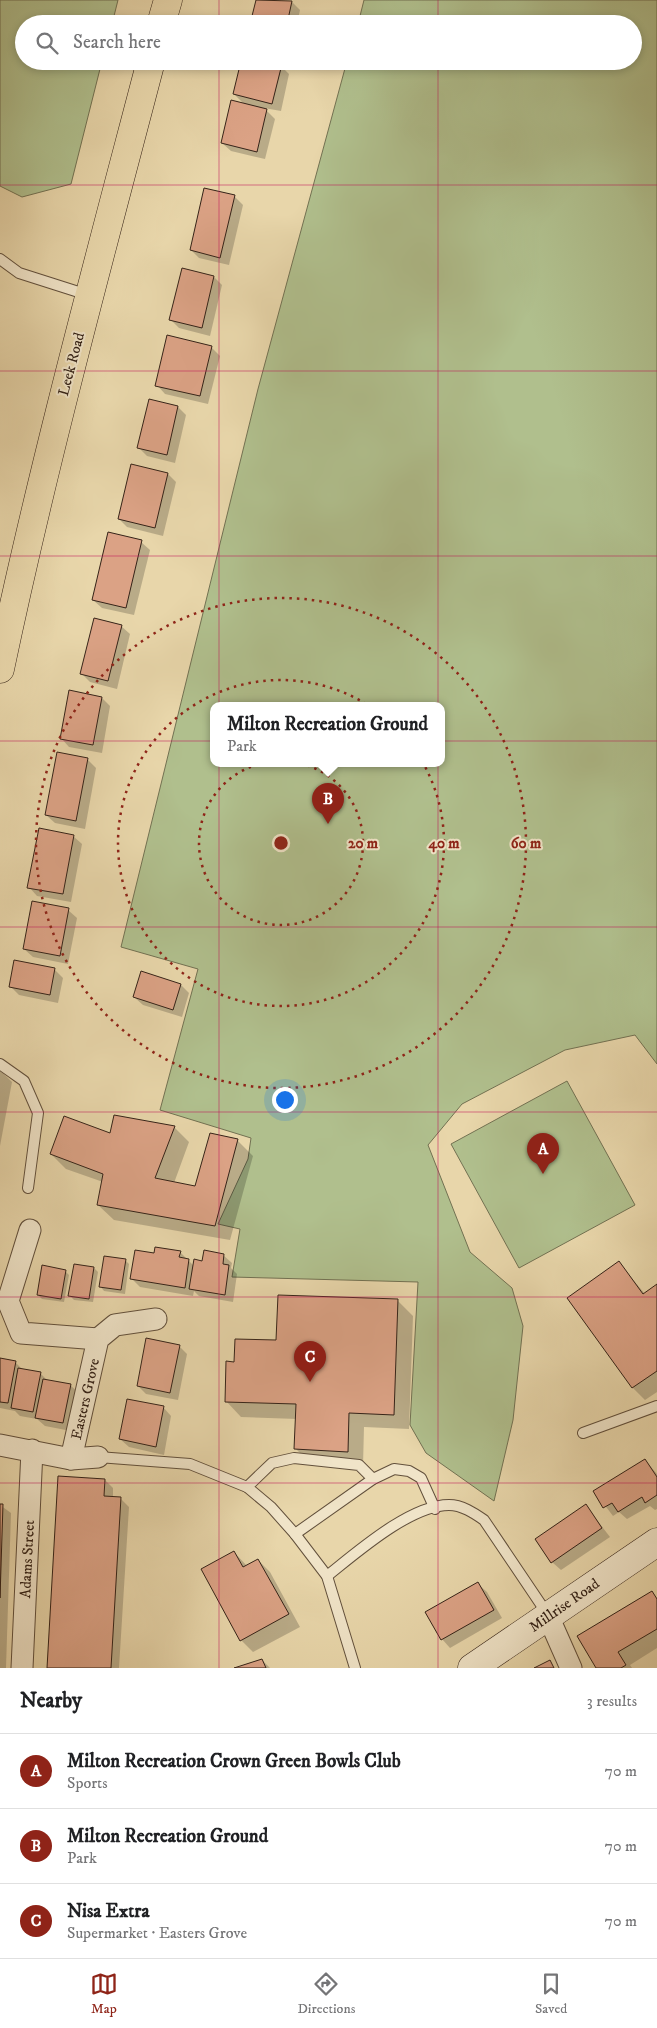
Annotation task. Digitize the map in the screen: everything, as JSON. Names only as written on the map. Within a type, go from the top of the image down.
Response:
[{"type":"main road","points":[[164,15],[168,0]]},
{"type":"main road","name":"Leek Road","points":[[0,669],[25,548],[149,70]]},
{"type":"street","name":"Easters Grove","points":[[30,1230],[8,1301],[21,1333],[98,1339]]},
{"type":"street","name":"Easters Grove","points":[[71,1459],[98,1339],[115,1325],[156,1319]]},
{"type":"street","points":[[0,1445],[71,1459],[98,1457]]},
{"type":"street","name":"Adams Street","points":[[22,1668],[32,1450]]},
{"type":"street","name":"Millrise Road","points":[[472,1668],[618,1566],[657,1542]]},
{"type":"street","points":[[548,1616],[571,1668]]},
{"type":"lane","points":[[0,259],[19,273],[89,295]]},
{"type":"lane","points":[[0,1064],[24,1081],[38,1113],[28,1188]]},
{"type":"lane","points":[[583,1434],[657,1406]]},
{"type":"lane","points":[[98,1457],[190,1464],[247,1487],[271,1507],[295,1534],[327,1576],[355,1668]]},
{"type":"lane","points":[[247,1487],[272,1463],[294,1458],[359,1465],[373,1479]]},
{"type":"lane","points":[[295,1534],[373,1479],[394,1469],[410,1471],[421,1478],[435,1509]]},
{"type":"lane","points":[[327,1576],[350,1557],[413,1514],[449,1505],[470,1510],[484,1520],[548,1616]]},
{"type":"green space","points":[[0,0],[118,0],[114,15],[15,15],[15,70],[100,70],[71,184],[22,197],[0,186]]},
{"type":"green space","points":[[364,0],[657,0],[657,1064],[635,1035],[565,1050],[462,1104],[428,1145],[470,1252],[512,1288],[523,1326],[513,1420],[494,1501],[426,1453],[410,1425],[418,1282],[232,1277],[240,1229],[218,1224],[248,1159],[251,1138],[160,1110],[198,969],[121,947],[258,389],[345,70],[642,70],[642,15],[360,15]]},
{"type":"green space","points":[[567,1081],[635,1205],[519,1268],[451,1144]]},
{"type":"building","points":[[256,0],[292,1],[289,15],[252,15]]},
{"type":"building","points":[[239,70],[280,70],[272,104],[233,94]]},
{"type":"building","points":[[231,100],[267,109],[257,152],[221,143]]},
{"type":"building","points":[[204,188],[235,195],[220,258],[190,250]]},
{"type":"building","points":[[182,268],[214,276],[202,328],[169,320]]},
{"type":"building","points":[[167,335],[212,346],[200,396],[155,386]]},
{"type":"building","points":[[149,399],[178,406],[167,455],[137,448]]},
{"type":"building","points":[[131,464],[168,473],[155,528],[118,519]]},
{"type":"building","points":[[108,532],[142,540],[126,608],[92,600]]},
{"type":"building","points":[[94,618],[122,625],[108,681],[80,674]]},
{"type":"building","points":[[69,690],[102,697],[93,745],[60,739]]},
{"type":"building","points":[[57,752],[88,758],[76,821],[45,815]]},
{"type":"building","points":[[39,828],[74,835],[63,894],[27,888]]},
{"type":"building","points":[[32,901],[69,908],[60,956],[23,949]]},
{"type":"building","points":[[14,960],[55,968],[50,995],[9,987]]},
{"type":"building","points":[[141,971],[181,984],[173,1010],[133,997]]},
{"type":"building","points":[[114,1115],[175,1126],[155,1178],[195,1186],[210,1133],[238,1139],[215,1226],[97,1205],[103,1174],[50,1154],[64,1116],[110,1133]]},
{"type":"building","points":[[155,1247],[181,1251],[179,1257],[189,1259],[185,1288],[130,1279],[135,1250],[154,1253]]},
{"type":"building","points":[[204,1250],[224,1254],[223,1264],[229,1265],[225,1295],[189,1289],[194,1259],[202,1261]]},
{"type":"building","points":[[104,1256],[126,1259],[121,1290],[99,1287]]},
{"type":"building","points":[[619,1261],[643,1294],[657,1284],[657,1371],[632,1388],[567,1298]]},
{"type":"building","points":[[74,1264],[94,1267],[89,1299],[68,1296]]},
{"type":"building","points":[[42,1265],[66,1270],[61,1299],[37,1295]]},
{"type":"building","points":[[278,1295],[398,1299],[394,1415],[349,1413],[348,1452],[294,1449],[296,1404],[225,1402],[226,1361],[234,1362],[235,1339],[276,1340]]},
{"type":"building","points":[[146,1338],[180,1345],[170,1393],[137,1386]]},
{"type":"building","points":[[0,1358],[16,1361],[8,1403],[0,1402]]},
{"type":"building","points":[[18,1368],[41,1372],[33,1412],[11,1408]]},
{"type":"building","points":[[43,1379],[71,1384],[63,1423],[35,1418]]},
{"type":"building","points":[[127,1399],[164,1406],[156,1447],[119,1439]]},
{"type":"building","points":[[645,1459],[657,1477],[657,1495],[645,1503],[642,1497],[618,1512],[612,1503],[603,1508],[593,1491]]},
{"type":"building","points":[[58,1476],[105,1479],[104,1496],[121,1497],[111,1668],[47,1668]]},
{"type":"building","points":[[0,1504],[3,1504],[0,1598]]},
{"type":"building","points":[[586,1504],[602,1528],[551,1563],[535,1539]]},
{"type":"building","points":[[234,1551],[243,1567],[258,1559],[289,1614],[240,1641],[201,1569]]},
{"type":"building","points":[[478,1582],[494,1610],[441,1640],[425,1612]]},
{"type":"building","points":[[652,1591],[657,1599],[657,1629],[618,1652],[626,1665],[621,1668],[596,1668],[577,1636]]},
{"type":"building","points":[[262,1659],[266,1668],[234,1668]]},
{"type":"building","points":[[550,1660],[554,1668],[534,1668]]},
{"type":"place","name":"Milton Recreation Ground","points":[[328,824]]},
{"type":"place","name":"Milton Recreation Crown Green Bowls Club","points":[[543,1174]]},
{"type":"place","name":"Nisa Extra","points":[[310,1382]]}]
